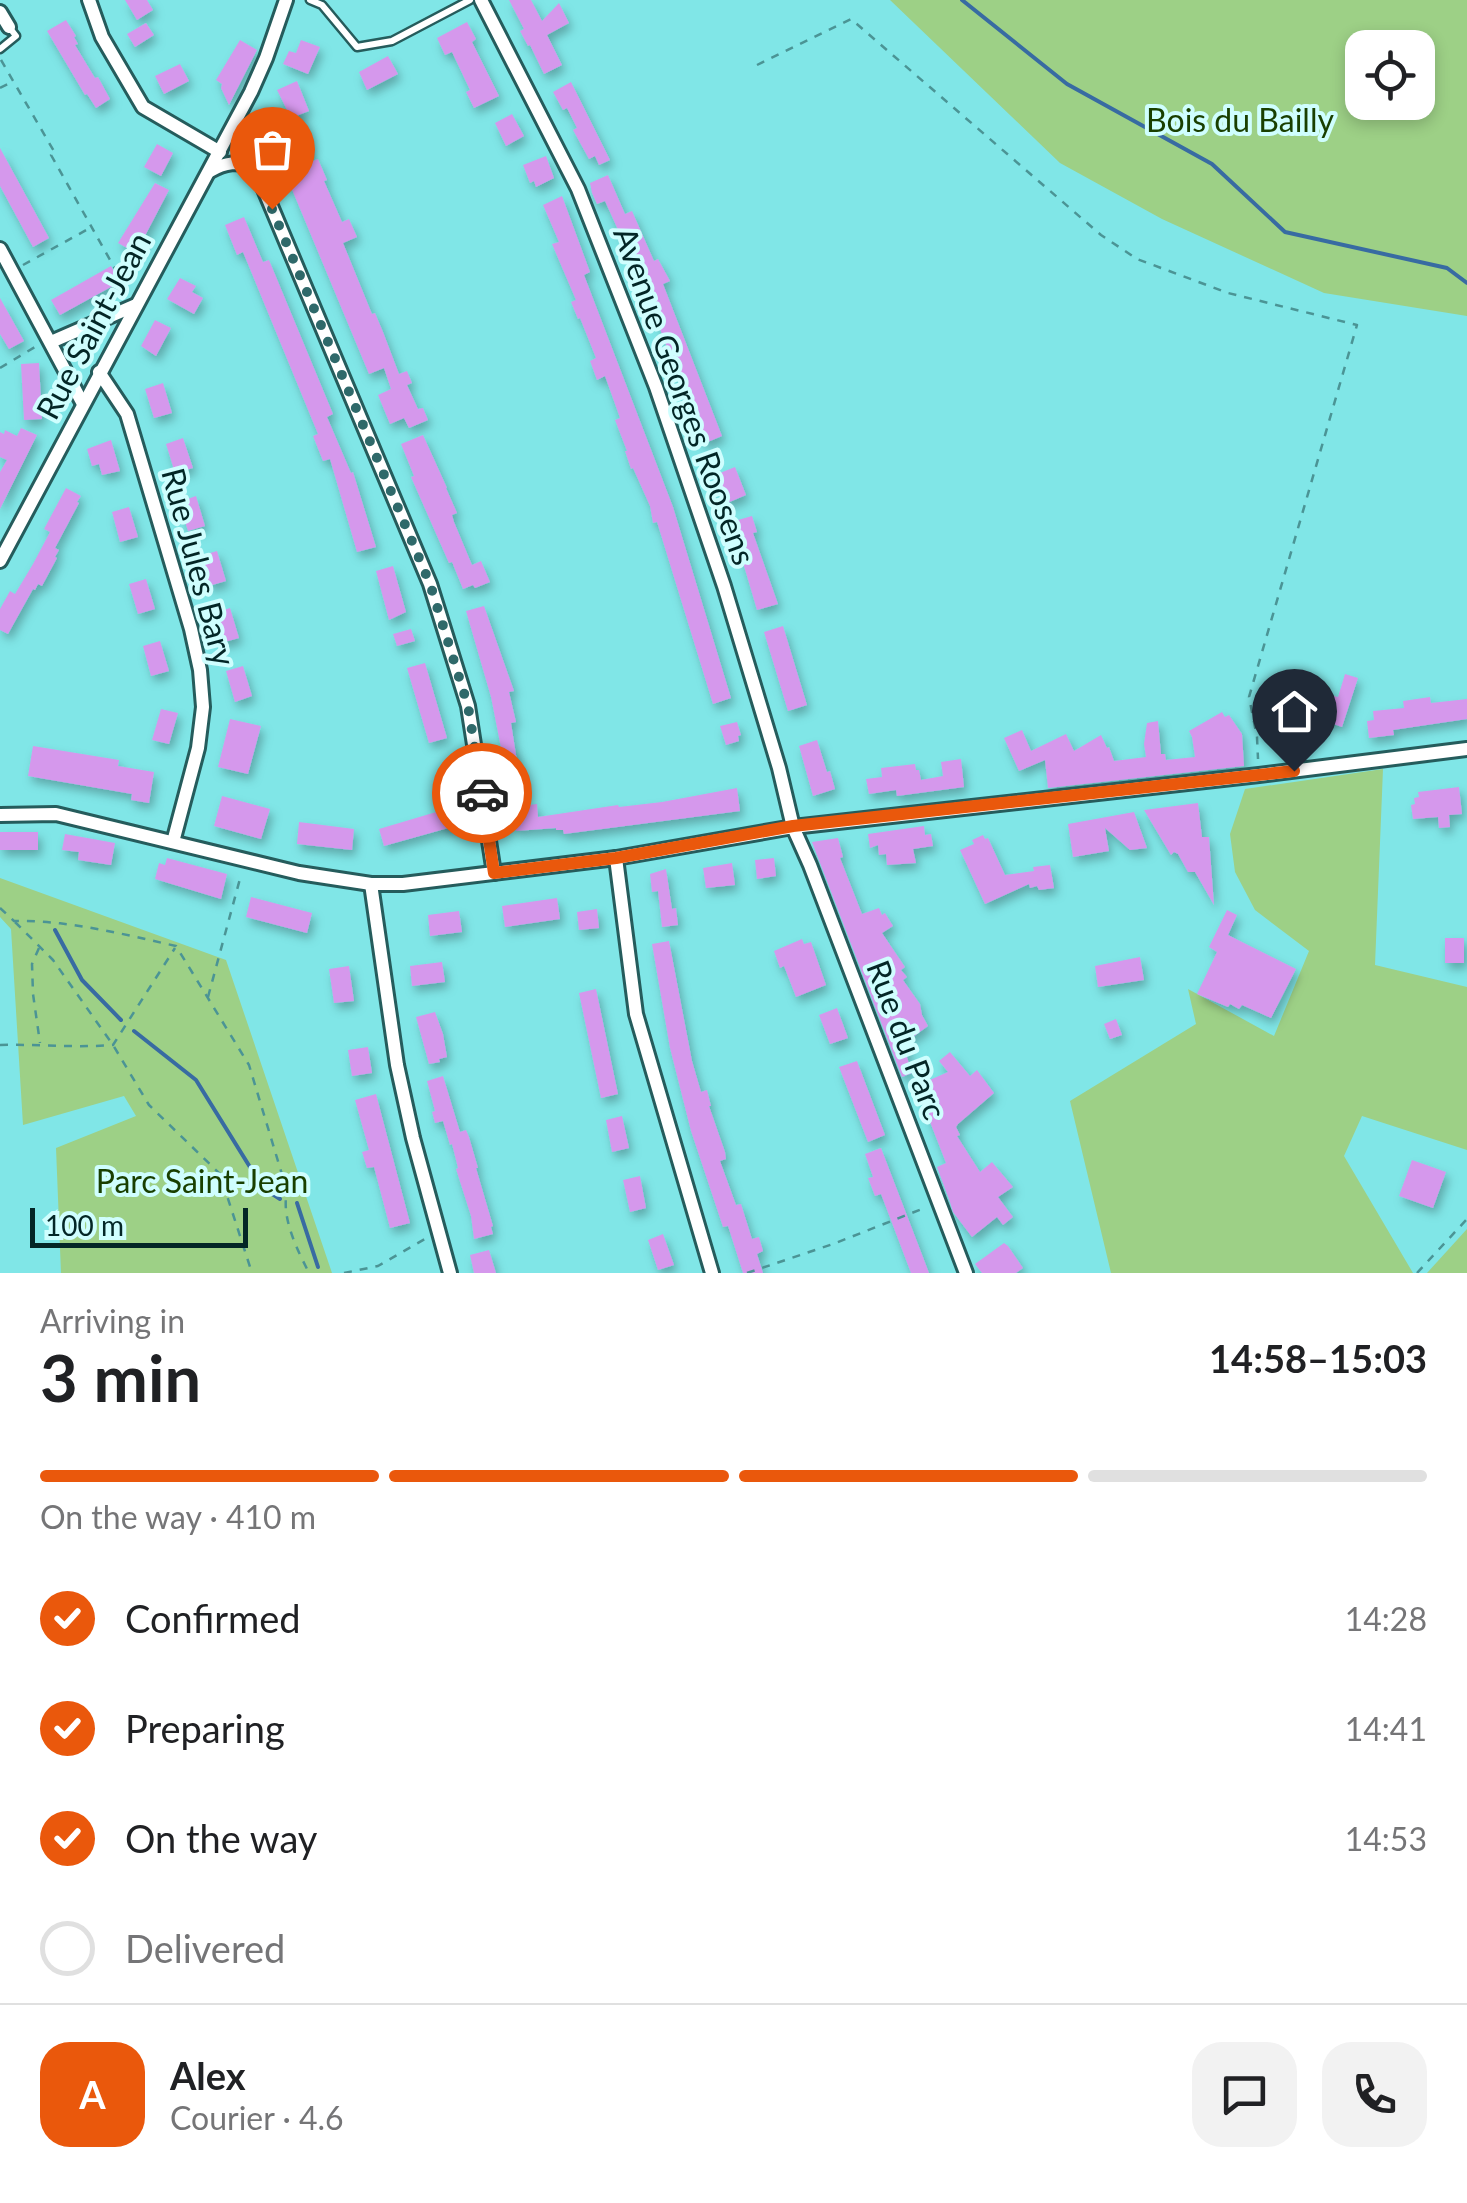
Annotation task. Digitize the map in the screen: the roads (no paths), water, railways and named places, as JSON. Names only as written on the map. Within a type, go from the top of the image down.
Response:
[{"type":"street","points":[[89,0],[102,37],[143,107],[220,152]]},
{"type":"street","name":"Rue Saint-Jean","points":[[0,561],[231,132],[266,58],[286,0]]},
{"type":"street","name":"Avenue Georges Roosens","points":[[481,0],[578,189],[656,387],[724,586],[793,826]]},
{"type":"street","points":[[0,12],[9,27]]},
{"type":"street","points":[[231,132],[247,149],[255,167],[430,584],[468,706],[494,873]]},
{"type":"street","points":[[210,172],[234,162],[255,167]]},
{"type":"street","points":[[0,250],[83,404]]},
{"type":"street","points":[[51,341],[136,305]]},
{"type":"street","name":"Rue Jules Bary","points":[[99,372],[127,414],[200,670],[203,707],[198,748],[173,842]]},
{"type":"street","points":[[0,815],[56,814],[299,873],[371,884],[403,884],[616,858],[793,826],[1467,748]]},
{"type":"street","name":"Rue du Parc","points":[[793,826],[966,1273]]},
{"type":"street","points":[[616,858],[636,1014],[712,1273]]},
{"type":"street","points":[[371,884],[413,1138],[450,1273]]},
{"type":"lane","points":[[310,0],[322,4],[356,47],[392,41],[470,0]]},
{"type":"lane","points":[[0,49],[16,36],[9,27]]},
{"type":"waterway","points":[[962,0],[1067,84],[1212,164],[1285,232],[1447,268],[1467,283]]},
{"type":"waterway","points":[[55,930],[82,980],[121,1020]]},
{"type":"waterway","points":[[134,1031],[196,1080],[263,1188],[280,1199]]},
{"type":"waterway","points":[[297,1203],[318,1267]]},
{"type":"park label","name":"Bois du Bailly","points":[[1240,121]]},
{"type":"park label","name":"Parc Saint-Jean","points":[[202,1182]]}]
